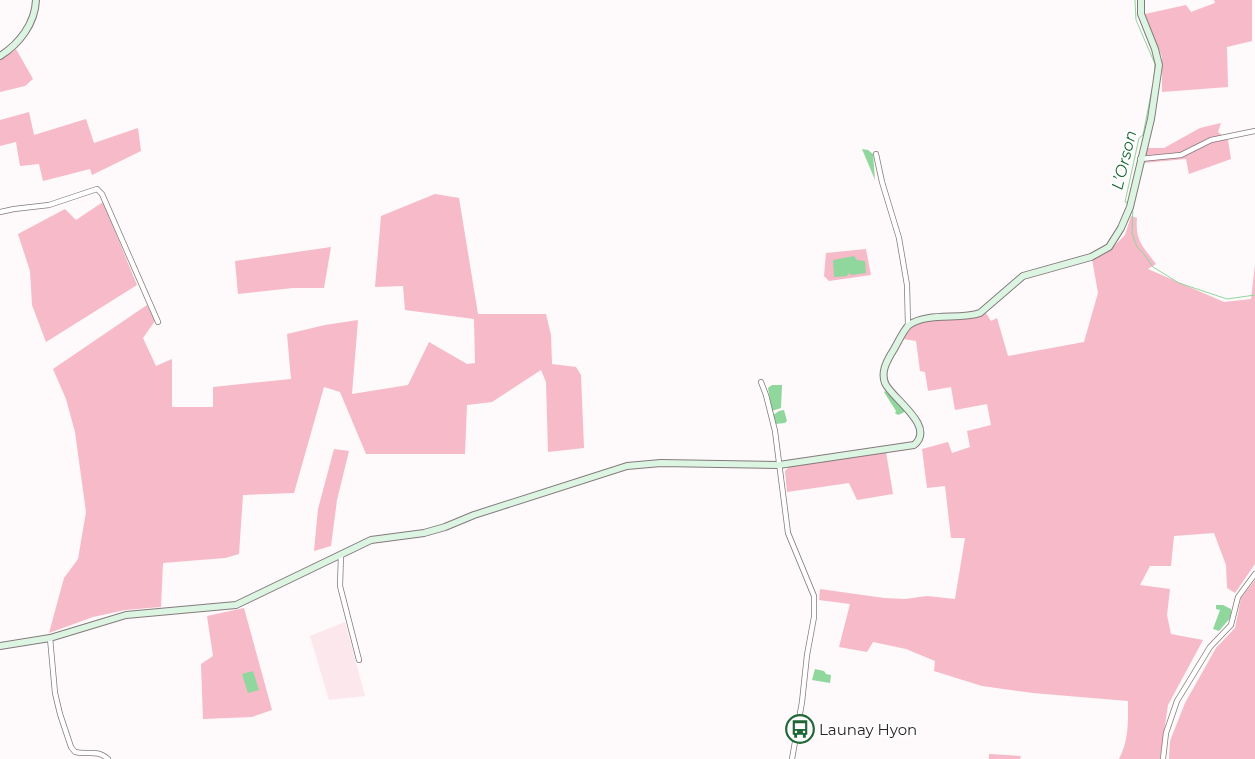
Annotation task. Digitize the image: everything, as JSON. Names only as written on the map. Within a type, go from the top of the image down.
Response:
[{"type":"street","points":[[0,56],[21,39],[34,14],[36,0]]},
{"type":"street","points":[[908,326],[930,318],[972,316],[980,313],[1023,276],[1091,257],[1109,246],[1121,228],[1130,204],[1151,120],[1158,83],[1159,65],[1155,49],[1141,14],[1141,0]]},
{"type":"street","points":[[1140,159],[1180,156],[1211,140],[1255,131]]},
{"type":"street","points":[[0,646],[50,638],[126,615],[236,605],[371,540],[424,533],[445,527],[474,515],[627,466],[661,463],[779,465],[914,445],[918,442],[920,430],[916,421],[908,408],[888,388],[885,381],[884,372],[887,362],[908,326],[907,285],[899,238],[882,182],[876,154]]},
{"type":"street","points":[[0,212],[49,205],[97,189],[102,194],[158,322]]},
{"type":"street","points":[[761,382],[775,431],[788,533],[814,596],[814,617],[792,759]]},
{"type":"street","points":[[341,554],[340,586],[359,660]]},
{"type":"street","points":[[1163,759],[1166,733],[1177,701],[1210,647],[1231,625],[1238,597],[1255,574]]},
{"type":"street","points":[[50,638],[55,693],[60,714],[72,747],[75,752],[98,752],[108,759]]},
{"type":"shaded area","points":[[1214,0],[1252,0],[1252,41],[1227,47],[1228,87],[1162,92],[1162,57],[1145,14],[1186,5],[1191,12],[1215,3]]},
{"type":"shaded area","points":[[16,49],[33,79],[25,86],[0,92],[0,60]]},
{"type":"shaded area","points":[[29,112],[34,135],[86,119],[94,143],[138,128],[141,151],[92,175],[90,169],[43,181],[39,164],[20,166],[16,142],[0,146],[0,120]]},
{"type":"shaded area","points":[[1221,123],[1218,132],[1228,140],[1231,159],[1189,174],[1186,159],[1143,163],[1148,148],[1164,148],[1200,128]]},
{"type":"shaded area","points":[[862,149],[868,150],[873,154],[875,180]]},
{"type":"shaded area","points":[[435,194],[459,198],[478,314],[546,314],[551,335],[552,364],[576,367],[581,375],[584,448],[548,452],[546,382],[541,370],[492,402],[467,405],[465,454],[366,454],[340,392],[324,387],[294,493],[243,495],[239,554],[225,558],[163,563],[161,607],[125,610],[93,617],[49,633],[64,578],[78,559],[86,512],[75,432],[66,399],[53,369],[147,305],[155,321],[143,338],[156,366],[172,359],[172,407],[213,407],[213,387],[291,379],[287,334],[358,320],[352,394],[408,385],[429,342],[467,364],[475,363],[474,319],[405,310],[403,286],[375,287],[381,216]]},
{"type":"shaded area","points":[[103,202],[137,285],[46,342],[32,305],[30,271],[18,234],[65,209],[76,220]]},
{"type":"shaded area","points":[[1131,216],[1137,218],[1137,233],[1141,243],[1156,264],[1148,269],[1224,302],[1251,299],[1255,265],[1255,564],[1235,593],[1227,588],[1226,565],[1214,533],[1174,536],[1171,566],[1150,566],[1140,585],[1170,589],[1167,615],[1171,634],[1203,640],[1168,705],[1160,759],[1119,759],[1126,738],[1128,701],[1033,693],[982,686],[934,671],[935,661],[906,649],[873,642],[867,652],[839,647],[850,604],[819,600],[820,589],[884,598],[905,599],[927,596],[955,599],[965,538],[951,538],[945,486],[927,488],[922,449],[948,442],[952,453],[970,447],[967,431],[991,425],[987,404],[955,410],[951,387],[928,391],[925,372],[920,371],[916,341],[903,339],[911,328],[925,321],[972,317],[986,313],[991,321],[997,318],[1008,356],[1084,342],[1098,293],[1092,259],[1114,246],[1125,235]]},
{"type":"shaded area","points":[[331,247],[324,288],[293,288],[238,294],[235,261]]},
{"type":"shaded area","points":[[866,249],[871,275],[829,281],[824,276],[826,253]]},
{"type":"shaded area","points":[[854,256],[857,260],[865,261],[866,273],[851,275],[849,273],[847,276],[834,277],[833,260]]},
{"type":"shaded area","points":[[772,385],[782,385],[781,408],[772,411],[768,388]]},
{"type":"shaded area","points":[[885,391],[903,407],[905,410],[903,413],[898,415],[895,413],[896,411]]},
{"type":"shaded area","points":[[784,410],[787,421],[775,424],[773,415]]},
{"type":"shaded area","points":[[334,449],[349,451],[337,500],[331,546],[314,551],[318,509]]},
{"type":"shaded area","points":[[886,452],[893,494],[857,500],[849,483],[787,492],[785,471],[790,466]]},
{"type":"shaded area","points":[[1255,580],[1255,759],[1169,759],[1170,741],[1185,703],[1216,648],[1235,628],[1241,598]]},
{"type":"shaded area","points":[[1216,605],[1223,605],[1231,609],[1231,617],[1219,631],[1213,629],[1220,610],[1216,609]]},
{"type":"shaded area","points":[[244,608],[272,710],[252,717],[203,719],[201,664],[213,656],[207,616]]},
{"type":"shaded area","points":[[345,622],[365,696],[329,700],[310,636]]},
{"type":"shaded area","points":[[815,669],[831,675],[830,683],[812,680]]},
{"type":"shaded area","points":[[253,671],[259,690],[248,693],[242,674]]},
{"type":"shaded area","points":[[989,754],[1021,756],[1020,759],[989,759]]},
{"type":"waterway","name":"L’Orson","points":[[1135,0],[1136,20],[1155,64],[1154,80]]},
{"type":"waterway","name":"L’Orson","points":[[1129,203],[1125,202],[1139,138],[1143,135],[1152,89]]},
{"type":"waterway","name":"L’Orson","points":[[1133,204],[1132,233],[1137,247],[1153,267],[1179,283],[1227,299],[1255,295]]},
{"type":"place","name":"Launay Hyon","points":[[800,729]]}]
